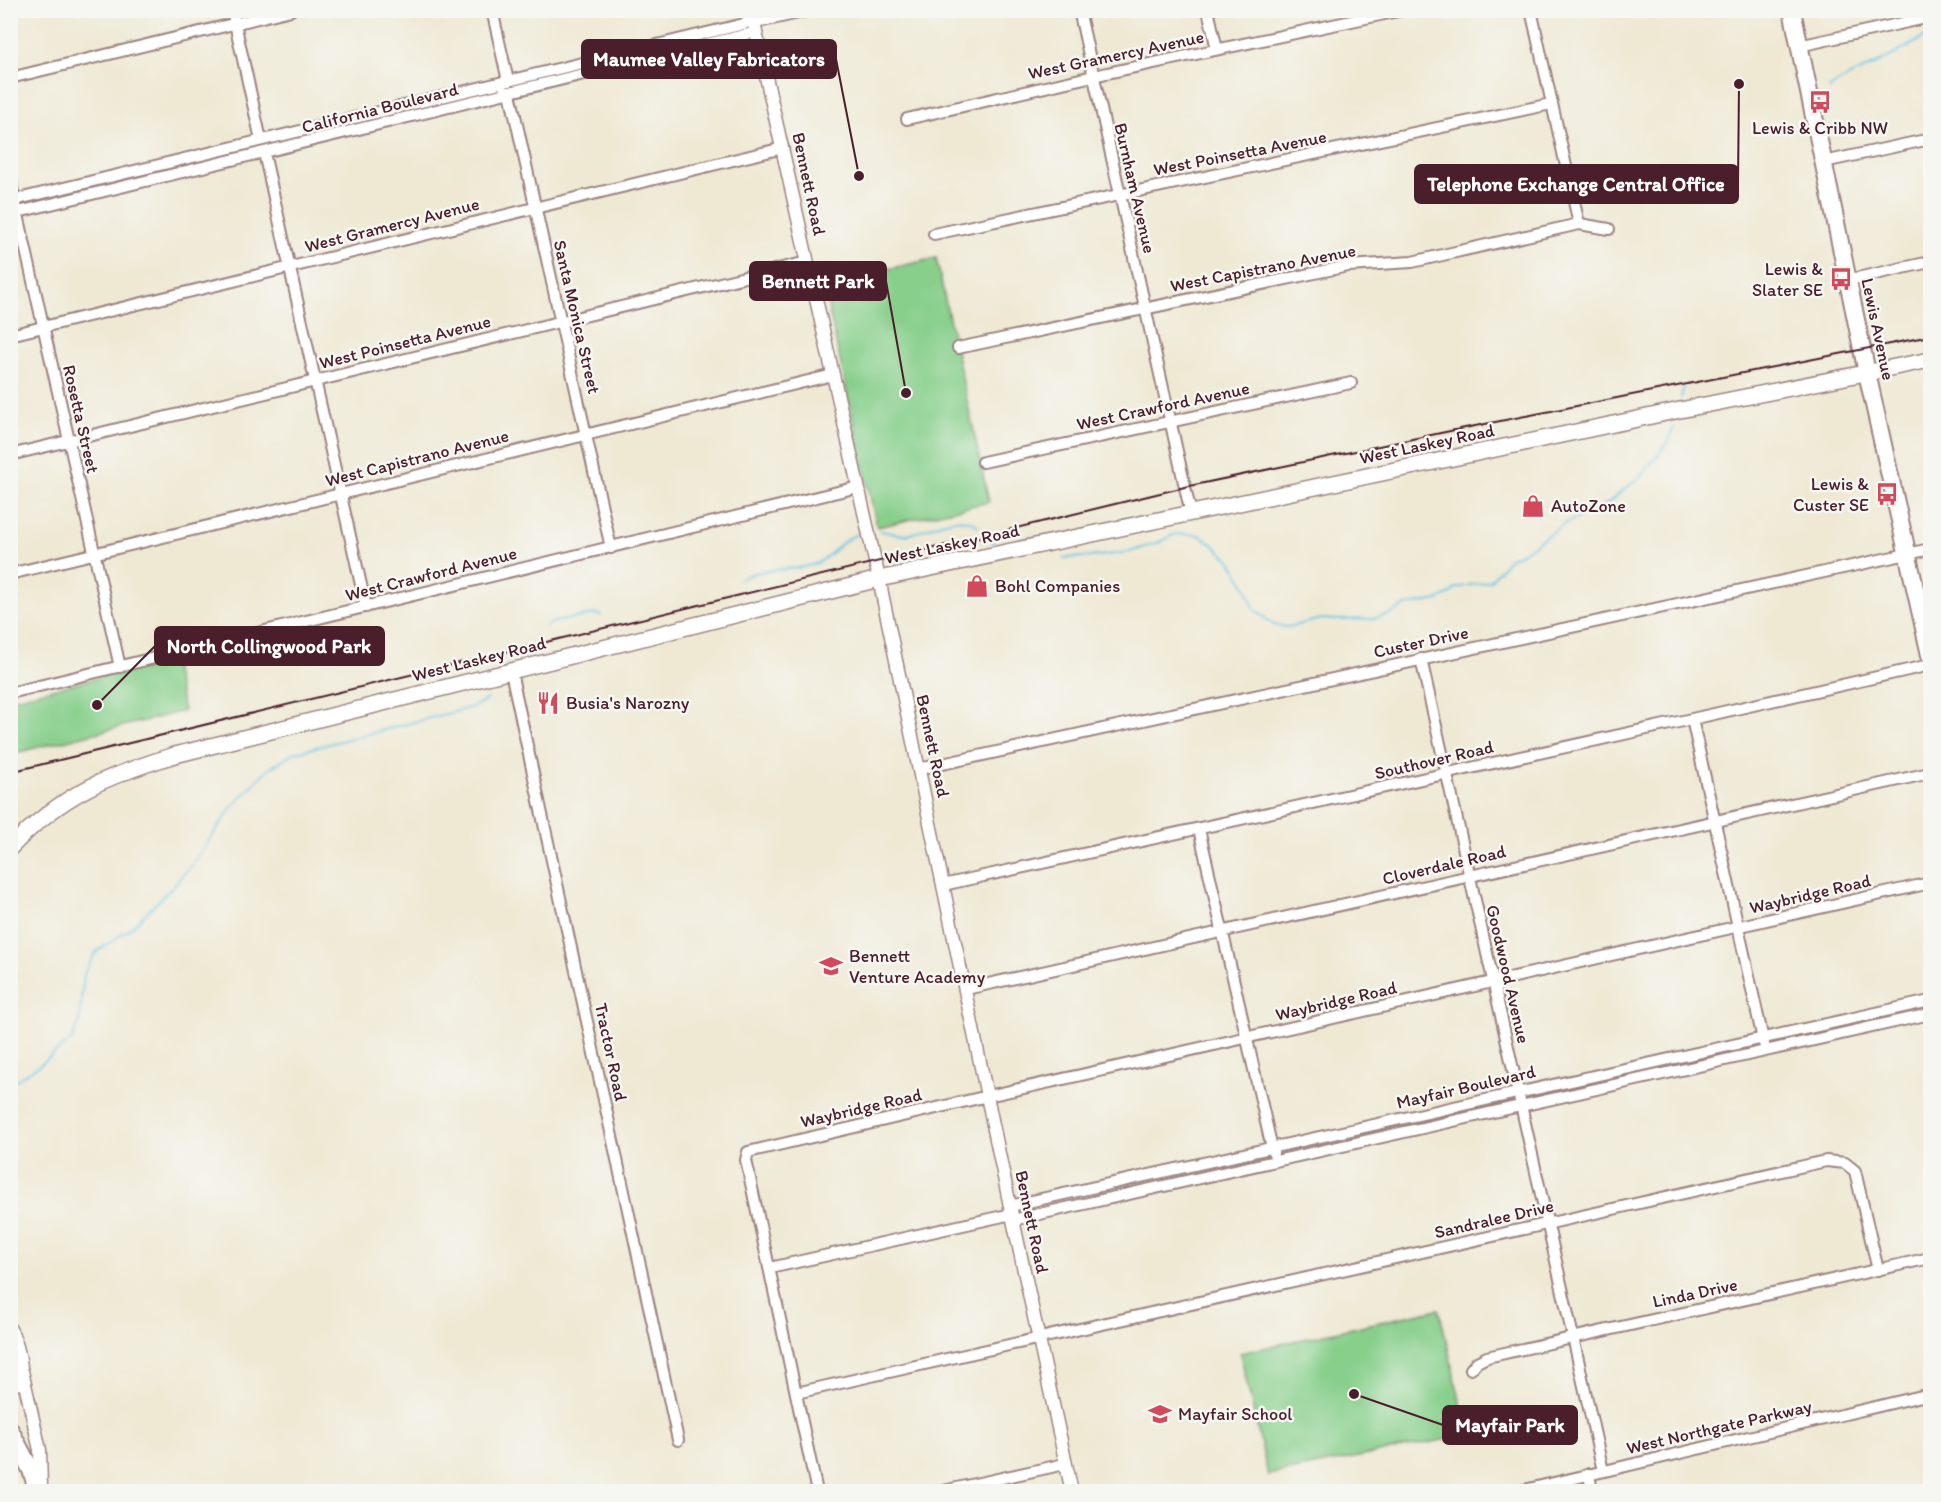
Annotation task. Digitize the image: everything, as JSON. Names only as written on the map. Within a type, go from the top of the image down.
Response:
[{"type":"main road","name":"Lewis Avenue","points":[[1792,10],[1867,373],[1930,655]]},
{"type":"main road","name":"West Laskey Road","points":[[10,848],[39,820],[77,793],[130,769],[175,755],[879,579],[1690,408],[1930,360]]},
{"type":"main road","points":[[10,1430],[40,1491]]},
{"type":"street","points":[[232,10],[261,140],[255,147],[256,150],[264,153],[366,607]]},
{"type":"street","points":[[10,78],[291,10]]},
{"type":"street","name":"Santa Monica Street","points":[[492,10],[508,81],[502,86],[503,90],[510,93],[611,548]]},
{"type":"street","name":"California Boulevard","points":[[13,201],[264,153],[510,93],[754,21],[812,10]]},
{"type":"street","name":"Burnham Avenue","points":[[1079,10],[1191,514]]},
{"type":"street","points":[[1208,10],[1217,50]]},
{"type":"street","name":"West Gramercy Avenue","points":[[908,118],[1403,10]]},
{"type":"street","points":[[1531,10],[1579,224]]},
{"type":"street","points":[[1799,46],[1930,17]]},
{"type":"street","name":"Bennett Road","points":[[754,21],[879,579],[1071,1491]]},
{"type":"street","name":"California Boulevard","points":[[14,213],[261,140],[508,81],[630,58]]},
{"type":"street","name":"West Poinsetta Avenue","points":[[934,234],[1551,104]]},
{"type":"street","points":[[385,110],[388,122]]},
{"type":"street","points":[[1824,162],[1930,139]]},
{"type":"street","name":"West Gramercy Avenue","points":[[10,335],[783,148]]},
{"type":"street","name":"Rosetta Street","points":[[10,179],[14,213],[44,327],[120,667]]},
{"type":"street","name":"West Capistrano Avenue","points":[[958,348],[1348,266],[1412,262],[1579,224],[1610,229]]},
{"type":"street","name":"West Poinsetta Avenue","points":[[10,456],[807,262]]},
{"type":"street","points":[[1848,280],[1930,262]]},
{"type":"street","name":"West Capistrano Avenue","points":[[10,574],[833,375]]},
{"type":"street","name":"West Crawford Avenue","points":[[983,462],[1351,383]]},
{"type":"street","name":"West Crawford Avenue","points":[[10,693],[858,487]]},
{"type":"street","name":"Custer Drive","points":[[919,768],[1930,549]]},
{"type":"street","name":"Goodwood Avenue","points":[[1421,659],[1603,1471]]},
{"type":"street","name":"Southover Road","points":[[944,885],[1930,664]]},
{"type":"street","name":"Tractor Road","points":[[511,672],[678,1440]]},
{"type":"street","points":[[1692,719],[1766,1051]]},
{"type":"street","name":"Cloverdale Road","points":[[966,989],[1930,773]]},
{"type":"street","points":[[1199,829],[1275,1161]]},
{"type":"street","name":"Waybridge Road","points":[[770,1268],[746,1160],[748,1152],[1930,883]]},
{"type":"street","name":"Mayfair Boulevard","points":[[1011,1214],[1272,1148],[1930,1001]]},
{"type":"street","name":"Mayfair Boulevard","points":[[770,1268],[1011,1214],[1275,1161],[1930,1014]]},
{"type":"street","name":"Sandralee Drive","points":[[796,1393],[1826,1161],[1845,1163],[1855,1171],[1878,1270]]},
{"type":"street","name":"Linda Drive","points":[[1471,1369],[1477,1362],[1487,1357],[1930,1258]]},
{"type":"street","points":[[770,1268],[817,1491]]},
{"type":"street","points":[[10,1329],[15,1338],[40,1450],[40,1491]]},
{"type":"street","points":[[10,1388],[18,1382],[21,1371]]},
{"type":"street","name":"West Northgate Parkway","points":[[1516,1491],[1930,1394]]},
{"type":"street","points":[[939,1491],[1065,1464]]},
{"type":"street","points":[[1589,1474],[1592,1491]]},
{"type":"green space","points":[[936,258],[989,502],[877,527],[823,284]]},
{"type":"green space","points":[[172,660],[184,711],[11,754],[10,699]]},
{"type":"green space","points":[[1439,1309],[1468,1435],[1268,1475],[1240,1353]]},
{"type":"waterway","points":[[1829,89],[1930,35]]},
{"type":"waterway","points":[[1681,397],[1684,387]]},
{"type":"waterway","points":[[1064,558],[1129,552],[1158,543],[1173,535],[1199,535],[1231,561],[1247,589],[1254,609],[1274,625],[1288,627],[1322,619],[1371,619],[1389,615],[1405,606],[1438,600],[1456,588],[1490,581],[1510,558],[1523,552],[1564,524],[1603,507],[1641,476],[1668,442],[1674,427]]},
{"type":"waterway","points":[[881,531],[907,535],[953,520],[971,521],[978,526]]},
{"type":"waterway","points":[[739,580],[765,571],[812,565],[858,534]]},
{"type":"waterway","points":[[991,540],[995,544]]},
{"type":"waterway","points":[[546,626],[550,623],[595,614],[601,615]]},
{"type":"waterway","points":[[10,1084],[41,1064],[72,1039],[79,1023],[84,974],[96,952],[131,928],[172,887],[191,866],[233,806],[266,771],[293,753],[473,707],[488,699]]},
{"type":"railway","points":[[10,772],[1185,487],[1450,431],[1930,336]]},
{"type":"place","name":"Telephone Exchange Central Office","points":[[1739,84]]},
{"type":"place","name":"Lewis & Cribb NW","points":[[1820,102]]},
{"type":"place","name":"Maumee Valley Fabricators","points":[[859,176]]},
{"type":"place","name":"Lewis & Slater SE","points":[[1841,279]]},
{"type":"place","name":"Bennett Park","points":[[906,393]]},
{"type":"place","name":"Lewis & Custer SE","points":[[1887,494]]},
{"type":"place","name":"AutoZone","points":[[1533,506]]},
{"type":"place","name":"Bohl Companies","points":[[977,586]]},
{"type":"place","name":"Busia's Narozny","points":[[548,703]]},
{"type":"place","name":"North Collingwood Park","points":[[97,705]]},
{"type":"place","name":"Bennett Venture Academy","points":[[831,966]]},
{"type":"place","name":"Mayfair Park","points":[[1354,1394]]},
{"type":"place","name":"Mayfair School","points":[[1160,1414]]}]
